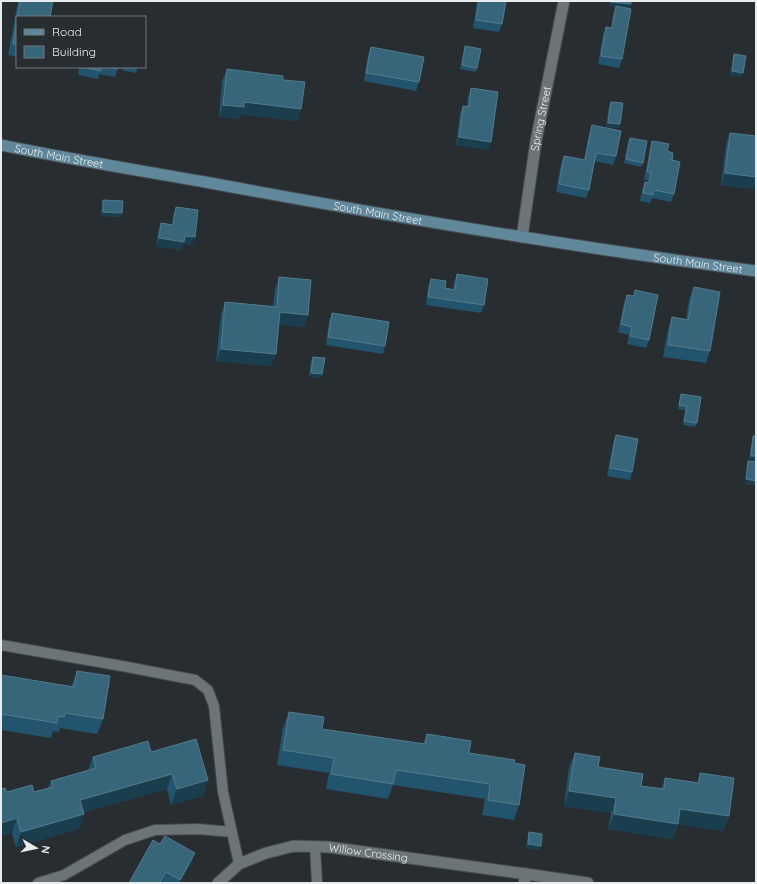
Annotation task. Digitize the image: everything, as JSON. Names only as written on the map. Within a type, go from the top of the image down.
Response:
[{"type":"main road","name":"South Main Street","points":[[1,144],[354,209],[522,237],[691,263],[756,271]]},
{"type":"street","name":"Spring Street","points":[[522,237],[536,141],[564,1]]},
{"type":"street","name":"Willow Crossing","points":[[218,883],[239,864],[266,853],[294,846],[328,847],[525,879],[588,883]]},
{"type":"lane","points":[[1,645],[195,680],[208,690],[214,706],[223,792],[239,864]]},
{"type":"lane","points":[[38,883],[64,875],[126,840],[155,830],[198,829],[232,832]]},
{"type":"lane","points":[[315,847],[317,883]]},
{"type":"building","points":[[20,1],[53,1],[50,16],[17,16]]},
{"type":"building","points":[[479,1],[506,1],[502,24],[476,20]]},
{"type":"building","points":[[631,1],[631,4],[610,2]]},
{"type":"building","points":[[616,6],[631,9],[622,59],[601,56],[606,27],[612,28]]},
{"type":"building","points":[[16,25],[16,44],[13,44]]},
{"type":"building","points":[[465,46],[481,49],[477,68],[462,65]]},
{"type":"building","points":[[371,47],[424,57],[419,82],[366,73]]},
{"type":"building","points":[[734,54],[746,56],[743,73],[732,71]]},
{"type":"building","points":[[86,68],[101,68],[101,71]]},
{"type":"building","points":[[227,69],[283,76],[283,80],[305,82],[301,109],[244,102],[244,107],[223,105]]},
{"type":"building","points":[[471,88],[498,92],[491,142],[459,137],[463,106],[469,107]]},
{"type":"building","points":[[611,102],[623,103],[620,124],[608,123]]},
{"type":"building","points":[[592,125],[621,131],[616,156],[596,153],[589,190],[559,184],[564,156],[585,160]]},
{"type":"building","points":[[730,133],[756,136],[756,177],[725,173]]},
{"type":"building","points":[[630,138],[647,141],[643,163],[626,159]]},
{"type":"building","points":[[652,141],[669,144],[667,151],[673,153],[672,160],[680,162],[674,194],[654,190],[653,195],[643,193],[645,182],[649,183],[651,172],[647,172]]},
{"type":"building","points":[[103,200],[123,201],[122,213],[103,212]]},
{"type":"building","points":[[176,207],[198,210],[195,237],[185,236],[184,242],[159,238],[161,223],[173,225]]},
{"type":"building","points":[[457,274],[488,279],[484,305],[428,297],[431,279],[446,281],[445,288],[455,290]]},
{"type":"building","points":[[279,277],[311,280],[308,315],[280,312],[276,354],[221,349],[225,302],[277,307]]},
{"type":"building","points":[[694,287],[720,292],[710,351],[668,345],[672,317],[688,320]]},
{"type":"building","points":[[635,290],[658,295],[649,340],[630,336],[632,327],[621,324],[627,295],[634,296]]},
{"type":"building","points":[[332,313],[389,322],[385,346],[328,337]]},
{"type":"building","points":[[313,357],[325,358],[322,374],[311,373]]},
{"type":"building","points":[[681,394],[701,397],[697,423],[684,421],[687,406],[679,405]]},
{"type":"building","points":[[616,435],[638,439],[632,472],[610,468]]},
{"type":"building","points":[[753,436],[756,436],[756,456],[751,456]]},
{"type":"building","points":[[748,461],[756,462],[756,481],[746,479]]},
{"type":"building","points":[[77,671],[110,676],[103,719],[65,713],[64,717],[58,716],[57,723],[1,714],[1,675],[74,687]]},
{"type":"building","points":[[289,712],[324,717],[322,729],[425,744],[427,734],[471,741],[469,753],[515,760],[514,763],[525,765],[519,805],[488,800],[490,784],[396,770],[393,784],[331,774],[334,758],[283,750]]},
{"type":"building","points":[[196,739],[208,780],[177,789],[172,774],[80,800],[84,814],[21,832],[17,818],[1,823],[1,789],[5,788],[7,792],[32,785],[34,792],[53,787],[51,781],[96,768],[93,757],[148,741],[151,752]]},
{"type":"building","points":[[575,753],[600,757],[598,767],[643,774],[641,786],[664,789],[665,778],[699,783],[700,773],[734,778],[729,816],[680,809],[678,824],[614,814],[616,798],[569,791]]},
{"type":"building","points":[[529,832],[542,834],[541,846],[528,844]]},
{"type":"building","points":[[165,836],[195,853],[180,880],[166,872],[160,883],[129,883],[153,840],[160,844]]}]
